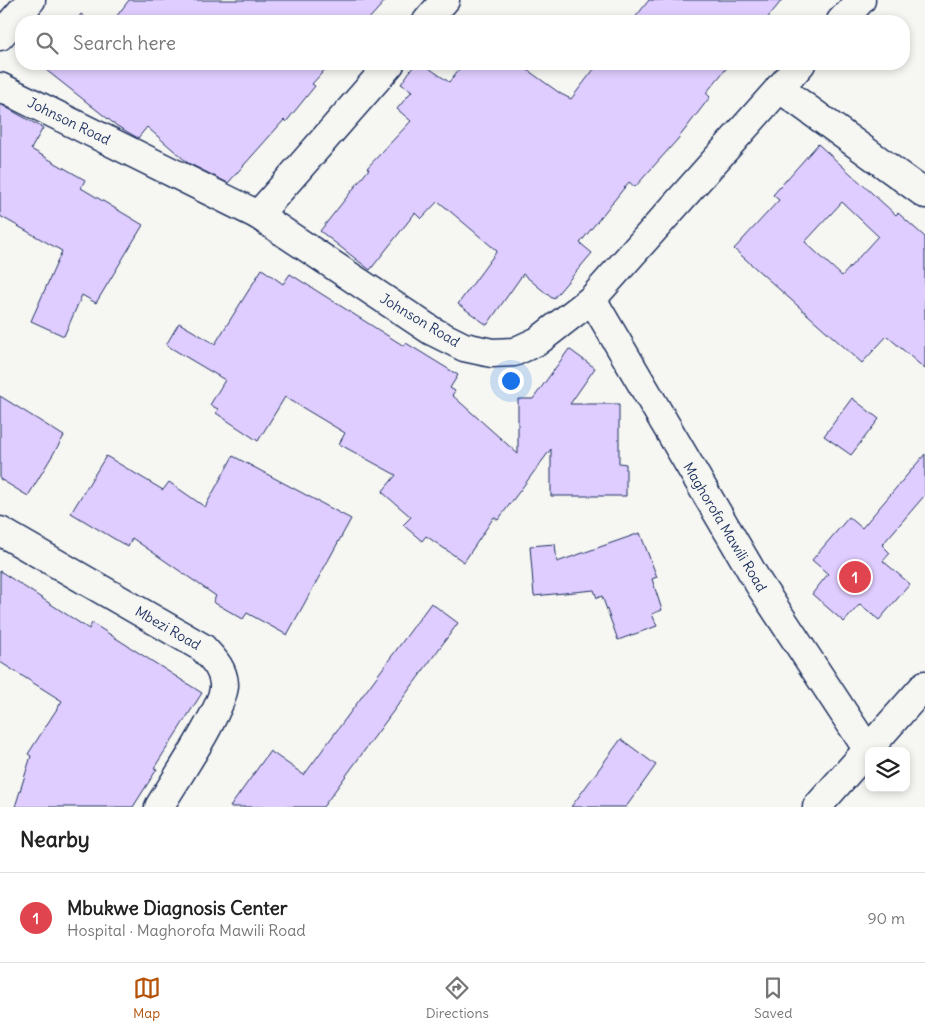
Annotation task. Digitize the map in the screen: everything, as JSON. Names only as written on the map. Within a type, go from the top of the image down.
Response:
[{"type":"street","points":[[18,15],[31,0]]},
{"type":"street","points":[[432,15],[445,0]]},
{"type":"street","points":[[847,15],[861,0]]},
{"type":"street","points":[[0,36],[15,19]]},
{"type":"street","points":[[258,215],[385,70]]},
{"type":"street","name":"Johnson Road","points":[[0,87],[258,215],[432,331],[464,347],[492,353],[514,352],[538,341],[592,299],[795,70]]},
{"type":"street","points":[[778,88],[925,194]]},
{"type":"street","name":"Maghorofa Mawili Road","points":[[592,299],[759,584],[866,747]]},
{"type":"street","name":"Mbezi Road","points":[[0,531],[203,648],[219,664],[225,685],[215,711],[159,807]]},
{"type":"street","points":[[871,747],[925,685]]},
{"type":"street","points":[[817,807],[865,753]]},
{"type":"building","points":[[129,0],[386,0],[372,15],[118,15]]},
{"type":"building","points":[[649,0],[782,0],[770,15],[637,15]]},
{"type":"building","points":[[46,70],[325,70],[312,84],[315,86],[286,122],[284,120],[228,183],[188,163],[147,127],[138,138],[117,126]]},
{"type":"building","points":[[411,70],[432,70],[449,82],[458,70],[527,70],[571,99],[593,70],[725,70],[706,93],[710,97],[677,140],[635,187],[629,182],[580,243],[592,253],[553,299],[523,274],[487,325],[458,304],[497,251],[438,201],[421,219],[415,213],[370,270],[320,231],[369,169],[367,168],[411,121],[397,109],[412,91],[401,84]]},
{"type":"building","points":[[0,104],[43,128],[31,149],[85,180],[81,188],[143,225],[96,303],[82,295],[64,336],[31,321],[62,251],[0,216]]},
{"type":"building","points":[[818,144],[896,215],[898,213],[925,237],[925,369],[887,336],[862,363],[734,249],[779,200],[773,195]],"holes":[[[842,202],[878,236],[842,276],[805,242]]]},
{"type":"building","points":[[262,269],[283,284],[290,274],[404,346],[406,343],[458,375],[450,388],[455,391],[452,395],[518,454],[518,399],[533,399],[569,349],[595,368],[570,404],[619,404],[619,463],[626,464],[626,496],[551,496],[551,449],[498,520],[494,517],[464,562],[426,536],[422,541],[403,525],[411,517],[382,492],[396,475],[339,444],[345,433],[285,397],[258,441],[216,413],[218,409],[210,405],[225,380],[166,345],[179,323],[215,344]]},
{"type":"building","points":[[0,396],[64,436],[28,496],[0,479]]},
{"type":"building","points":[[852,398],[879,419],[851,455],[824,436]]},
{"type":"building","points":[[925,454],[925,495],[882,545],[890,553],[883,561],[910,584],[879,620],[860,604],[844,622],[812,594],[828,574],[812,560],[849,517],[862,528]]},
{"type":"building","points":[[106,456],[163,490],[169,482],[205,507],[233,456],[351,519],[287,635],[247,613],[243,619],[213,602],[216,596],[132,538],[128,547],[71,513]]},
{"type":"building","points":[[640,533],[657,577],[652,579],[662,610],[652,614],[657,626],[618,640],[602,596],[597,598],[594,590],[534,596],[530,546],[555,544],[557,562]]},
{"type":"building","points":[[0,571],[89,629],[92,623],[202,693],[154,768],[157,769],[133,807],[15,807],[31,756],[28,754],[62,701],[0,662]]},
{"type":"building","points":[[431,603],[458,623],[323,807],[230,807],[270,751],[304,775]]},
{"type":"building","points":[[621,739],[656,765],[626,807],[571,807]]},
{"type":"place","name":"Mbukwe Diagnosis Center","points":[[855,577]]}]
